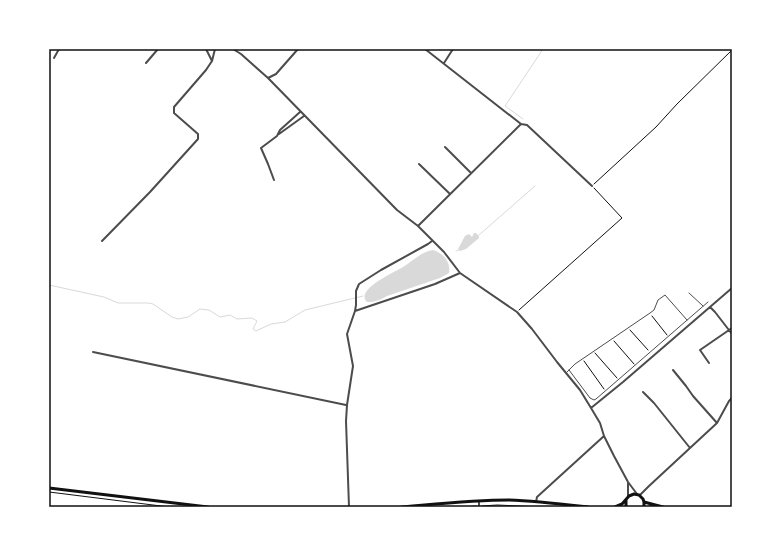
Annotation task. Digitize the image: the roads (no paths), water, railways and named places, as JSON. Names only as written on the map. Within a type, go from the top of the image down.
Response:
[{"type":"main road","points":[[49,488],[208,507]]},
{"type":"main road","points":[[615,507],[622,504],[632,495],[638,495],[643,498],[644,507]]},
{"type":"main road","points":[[626,507],[627,499]]},
{"type":"main road","points":[[402,507],[508,500],[588,507]]},
{"type":"main road","points":[[644,502],[661,506]]},
{"type":"main road","points":[[649,507],[661,506]]},
{"type":"street","points":[[54,58],[59,49]]},
{"type":"street","points":[[146,63],[158,49]]},
{"type":"street","points":[[206,49],[212,61]]},
{"type":"street","points":[[102,242],[198,139],[198,134],[174,113],[174,107],[206,70],[212,61],[216,49]]},
{"type":"street","points":[[233,49],[241,54],[268,78],[397,210],[418,226],[444,252],[460,272],[517,312],[580,390],[600,423],[604,436],[628,482],[638,495],[717,423],[732,398]]},
{"type":"street","points":[[268,78],[276,74],[298,49]]},
{"type":"street","points":[[425,49],[521,124],[527,125],[592,186]]},
{"type":"street","points":[[444,63],[453,49]]},
{"type":"street","points":[[276,136],[280,130],[300,112]]},
{"type":"street","points":[[274,180],[261,148],[304,116]]},
{"type":"street","points":[[418,226],[521,124]]},
{"type":"street","points":[[445,147],[471,173]]},
{"type":"street","points":[[419,164],[450,194]]},
{"type":"street","points":[[349,507],[346,421],[353,366],[347,334],[355,312],[356,291],[359,284],[432,241]]},
{"type":"street","points":[[355,312],[435,284],[460,272]]},
{"type":"street","points":[[591,408],[732,288]]},
{"type":"street","points":[[710,307],[732,334]]},
{"type":"street","points":[[709,362],[700,350],[732,328]]},
{"type":"street","points":[[93,352],[347,405]]},
{"type":"street","points":[[673,370],[693,396],[717,423]]},
{"type":"street","points":[[643,392],[654,403],[690,448]]},
{"type":"street","points":[[536,502],[537,497],[604,436]]},
{"type":"street","points":[[627,499],[628,482]]},
{"type":"street","points":[[478,507],[479,501]]},
{"type":"lane","points":[[689,293],[703,307]]},
{"type":"lane","points":[[566,372],[582,358],[654,310],[658,300],[665,295],[688,320]]},
{"type":"lane","points":[[569,370],[590,398],[594,400],[636,366],[708,302]]},
{"type":"waterway","points":[[523,119],[505,106],[543,49]]},
{"type":"waterway","points":[[479,235],[535,186]]},
{"type":"waterway","points":[[49,285],[104,297],[118,303],[153,304],[172,317],[178,319],[188,317],[200,309],[209,310],[220,317],[230,315],[237,319],[252,318],[257,321],[253,329],[256,331],[271,324],[285,322],[305,310],[363,296]]}]
